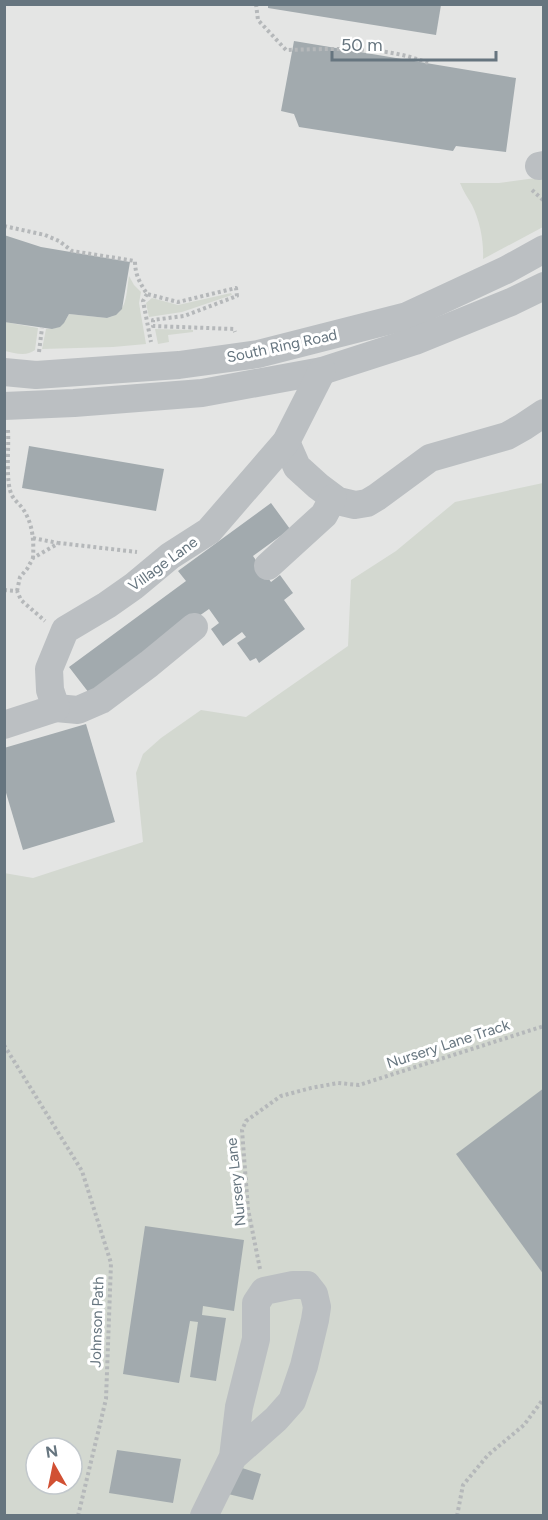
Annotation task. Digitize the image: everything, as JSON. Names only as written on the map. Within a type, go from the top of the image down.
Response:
[{"type":"street","name":"South Ring Road","points":[[4,372],[36,375],[179,365],[258,354],[407,316],[506,270],[543,249]]},
{"type":"street","name":"South Ring Road","points":[[6,414],[74,403],[202,393],[322,371],[415,341],[511,302],[543,286]]},
{"type":"street","name":"Village Lane","points":[[66,630],[107,605],[170,556],[209,531],[286,442],[322,371]]},
{"type":"street","points":[[286,442],[297,467],[333,498],[355,505],[367,503],[430,458],[507,436],[523,428],[543,413]]},
{"type":"street","points":[[268,566],[324,515],[333,498]]},
{"type":"street","points":[[4,724],[56,708],[78,710],[101,700],[194,627]]},
{"type":"street","points":[[56,708],[50,690],[49,669],[66,630]]},
{"type":"street","points":[[204,1515],[232,1457],[239,1407],[255,1339],[256,1304],[264,1291],[293,1285],[307,1285],[314,1294],[317,1307],[304,1366],[292,1401],[276,1419],[232,1457]]},
{"type":"path","points":[[256,4],[258,20],[286,50],[363,49],[414,58],[428,63]]},
{"type":"path","points":[[4,226],[45,235],[59,240],[72,250],[135,261],[138,280],[147,294],[178,302],[236,288],[237,296],[184,316],[153,320],[147,323]]},
{"type":"path","points":[[147,294],[143,302],[152,347]]},
{"type":"path","points":[[153,322],[153,326],[234,329],[237,337]]},
{"type":"path","points":[[38,352],[42,328]]},
{"type":"path","points":[[6,414],[9,489],[13,499],[22,508],[30,523],[33,558]]},
{"type":"path","points":[[33,538],[75,544]]},
{"type":"path","points":[[58,543],[33,558],[20,577],[17,591],[21,600],[50,625],[66,630]]},
{"type":"path","points":[[4,590],[17,591]]},
{"type":"path","name":"Nursery Lane Track","points":[[359,1085],[543,1026]]},
{"type":"path","name":"Johnson Path","points":[[4,1046],[82,1171],[111,1263],[106,1399],[78,1515]]},
{"type":"path","name":"Nursery Lane","points":[[264,1291],[248,1209],[242,1130],[246,1121],[281,1096],[338,1083],[359,1085]]},
{"type":"path","points":[[457,1515],[463,1485],[489,1455],[524,1425],[543,1398]]},
{"type":"shaded area","points":[[5,5],[543,5],[543,1515],[5,1516]]},
{"type":"shaded area","points":[[543,177],[543,227],[483,259],[482,239],[477,218],[460,183],[499,183]]},
{"type":"shaded area","points":[[129,276],[141,292],[139,303],[146,344],[42,349],[46,329],[60,326],[69,314],[107,318],[119,312],[125,302]]},
{"type":"shaded area","points":[[231,293],[232,295],[182,312],[149,317],[146,303],[152,298],[178,305]]},
{"type":"shaded area","points":[[5,322],[38,328],[35,350],[24,354],[5,351]]},
{"type":"shaded area","points":[[155,329],[193,330],[193,332],[168,335],[169,342],[158,344]]},
{"type":"shaded area","points":[[543,483],[543,1515],[5,1515],[4,873],[33,878],[143,842],[136,773],[143,754],[161,738],[201,710],[246,717],[348,646],[351,580],[396,551],[455,502]]},
{"type":"building","points":[[268,5],[441,5],[436,35],[268,8]]},
{"type":"building","points":[[294,41],[516,78],[506,152],[456,146],[453,151],[299,127],[294,114],[281,111]]},
{"type":"building","points":[[4,235],[41,247],[130,262],[122,309],[116,315],[107,318],[69,314],[60,327],[52,329],[4,322]]},
{"type":"building","points":[[29,446],[164,469],[156,511],[22,488]]},
{"type":"building","points":[[271,503],[290,529],[253,556],[271,582],[280,575],[293,593],[284,600],[305,629],[259,663],[256,658],[250,661],[237,643],[246,637],[242,632],[223,646],[211,629],[219,623],[209,609],[89,693],[69,667],[186,581],[178,571]]},
{"type":"building","points":[[86,724],[115,822],[23,850],[4,786],[4,748]]},
{"type":"building","points":[[544,1088],[544,1275],[456,1154]]},
{"type":"building","points":[[145,1226],[244,1240],[234,1311],[203,1306],[202,1315],[226,1318],[216,1381],[190,1377],[198,1322],[190,1321],[179,1383],[123,1374]]},
{"type":"building","points":[[117,1450],[181,1459],[173,1503],[109,1493]]},
{"type":"building","points":[[236,1466],[261,1474],[253,1500],[228,1494]]}]
